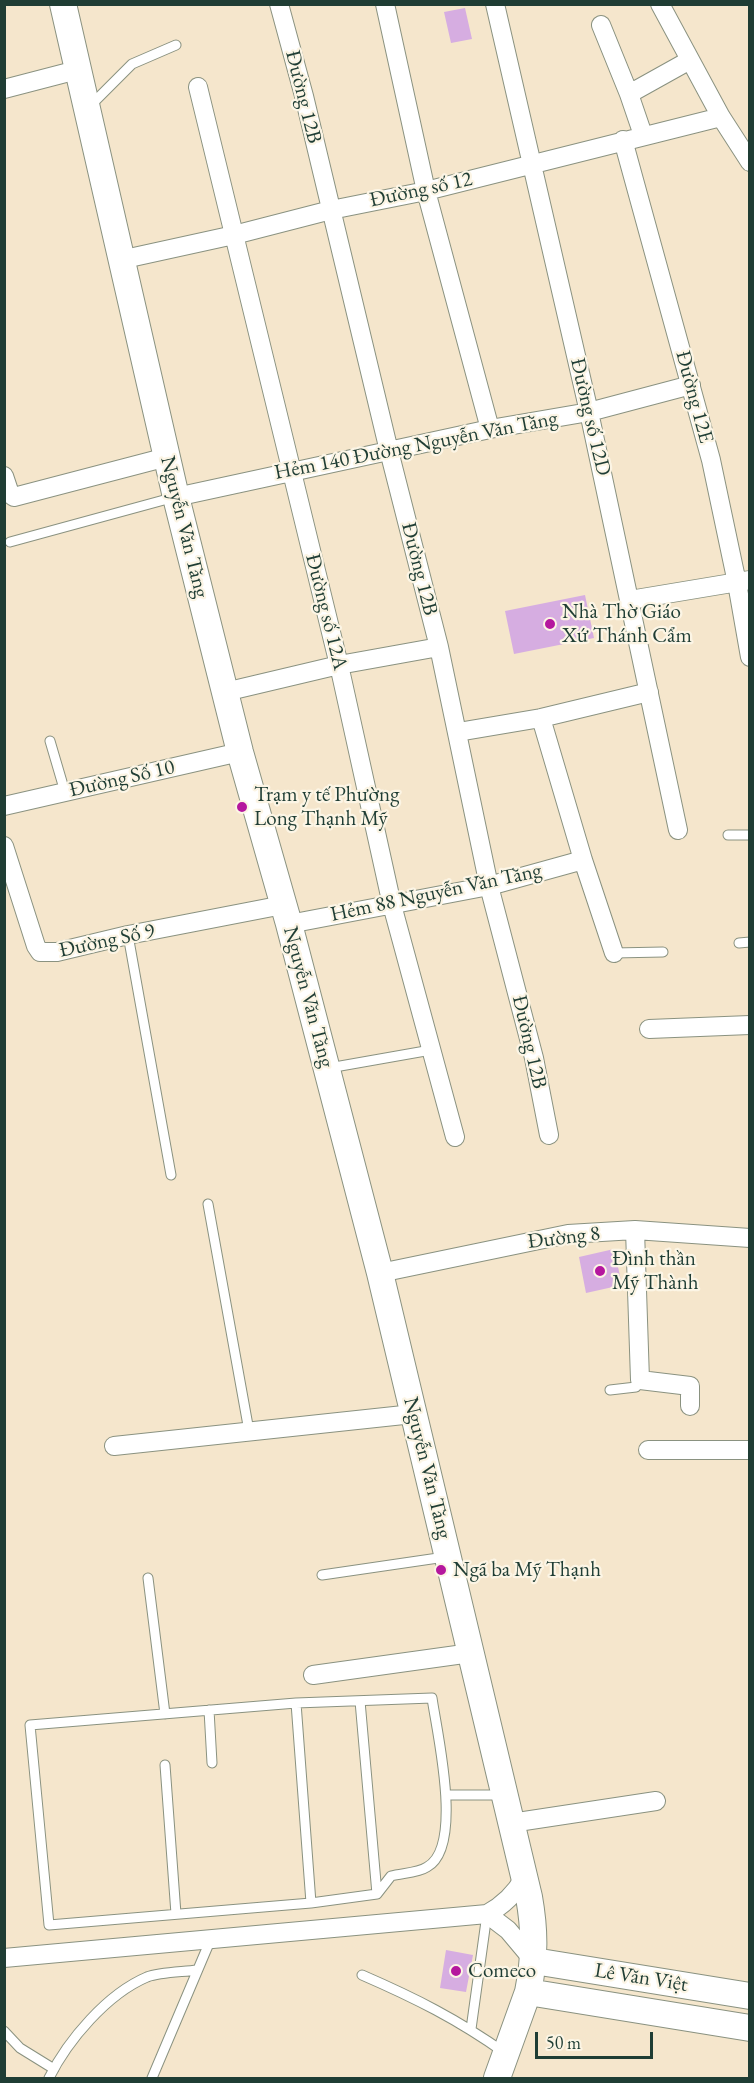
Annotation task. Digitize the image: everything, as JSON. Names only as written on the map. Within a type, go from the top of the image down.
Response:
[{"type":"main road","name":"Nguyễn Văn Tăng","points":[[63,4],[76,70],[176,497],[240,753],[286,915],[381,1273],[533,1916],[534,1961],[528,1992],[497,2079]]},
{"type":"main road","name":"Lê Văn Việt","points":[[534,1961],[750,1995]]},
{"type":"main road","name":"Lê Văn Việt","points":[[528,1992],[750,2028]]},
{"type":"street","name":"Đường 12B","points":[[279,4],[439,647],[489,886],[534,1058],[549,1135]]},
{"type":"street","points":[[386,4],[426,190],[490,429]]},
{"type":"street","name":"Đường số 12D","points":[[495,4],[589,412],[678,830]]},
{"type":"street","points":[[660,4],[721,117],[750,162]]},
{"type":"street","points":[[601,25],[643,135]]},
{"type":"street","points":[[629,94],[690,60]]},
{"type":"street","points":[[4,89],[76,70]]},
{"type":"street","name":"Đường số 12A","points":[[198,87],[339,665],[392,904],[455,1137]]},
{"type":"street","name":"Đường số 12","points":[[120,260],[426,190],[721,117]]},
{"type":"street","name":"Đường 12E","points":[[623,140],[743,581],[750,657]]},
{"type":"street","name":"Hẻm 140 Đường Nguyễn Văn Tăng","points":[[176,497],[490,429],[589,412],[691,385]]},
{"type":"street","points":[[4,476],[10,494],[14,497],[167,457]]},
{"type":"street","points":[[630,600],[743,581]]},
{"type":"street","points":[[225,692],[339,665],[439,647]]},
{"type":"street","points":[[458,732],[541,718],[649,692]]},
{"type":"street","points":[[541,718],[583,860],[614,953]]},
{"type":"street","name":"Đường Số 10","points":[[4,806],[240,753]]},
{"type":"street","name":"Đường Số 9","points":[[4,846],[36,946],[40,952],[57,952],[128,935],[286,915]]},
{"type":"street","name":"Hẻm 88 Nguyễn Văn Tăng","points":[[286,915],[392,904],[489,886],[583,860]]},
{"type":"street","points":[[649,1029],[750,1025]]},
{"type":"street","points":[[635,1230],[640,1380],[690,1386],[690,1406]]},
{"type":"street","name":"Đường 8","points":[[381,1273],[568,1234],[635,1230],[750,1238]]},
{"type":"street","points":[[114,1446],[413,1414]]},
{"type":"street","points":[[648,1450],[750,1450]]},
{"type":"street","points":[[313,1675],[471,1653]]},
{"type":"street","points":[[511,1823],[656,1802]]},
{"type":"street","points":[[4,1958],[487,1914],[506,1902],[524,1878]]},
{"type":"street","points":[[487,1914],[508,1930],[534,1961]]},
{"type":"lane","points":[[86,110],[132,64],[176,45]]},
{"type":"lane","points":[[10,542],[176,497]]},
{"type":"lane","points":[[50,741],[65,792]]},
{"type":"lane","points":[[728,835],[750,835]]},
{"type":"lane","points":[[128,935],[171,1175]]},
{"type":"lane","points":[[739,943],[750,942]]},
{"type":"lane","points":[[614,953],[663,952]]},
{"type":"lane","points":[[326,1068],[431,1050]]},
{"type":"lane","points":[[208,1204],[249,1431]]},
{"type":"lane","points":[[610,1390],[636,1387],[640,1380]]},
{"type":"lane","points":[[322,1575],[448,1557]]},
{"type":"lane","points":[[148,1578],[165,1714]]},
{"type":"lane","points":[[432,1698],[447,1795],[443,1849],[428,1867],[391,1876],[377,1894],[311,1903],[49,1925],[30,1725],[209,1710],[296,1703],[432,1698]]},
{"type":"lane","points":[[360,1701],[377,1894]]},
{"type":"lane","points":[[296,1703],[311,1903]]},
{"type":"lane","points":[[209,1710],[212,1763]]},
{"type":"lane","points":[[165,1765],[176,1914]]},
{"type":"lane","points":[[447,1795],[504,1796]]},
{"type":"lane","points":[[471,2029],[487,1914]]},
{"type":"lane","points":[[152,2079],[210,1941]]},
{"type":"lane","points":[[49,2079],[79,2034],[107,2001],[148,1977],[197,1970]]},
{"type":"lane","points":[[362,1975],[421,2001],[471,2029],[507,2054]]},
{"type":"lane","points":[[4,2031],[20,2048],[54,2069]]},
{"type":"building","points":[[465,8],[472,39],[451,43],[444,12]]},
{"type":"building","name":"Nhà Thờ Giáo Xứ Thánh Cẩm","points":[[585,595],[594,638],[514,654],[505,611]]},
{"type":"building","name":"Đình thần Mỹ Thành","points":[[614,1249],[622,1285],[586,1293],[579,1257]]},
{"type":"building","name":"Comeco","points":[[446,1950],[473,1955],[466,1992],[440,1988]]},
{"type":"place","name":"Nhà Thờ Giáo Xứ Thánh Cẩm","points":[[550,624]]},
{"type":"place","name":"Trạm y tế Phường Long Thạnh Mỹ","points":[[242,807]]},
{"type":"place","name":"Đình thần Mỹ Thành","points":[[600,1271]]},
{"type":"place","name":"Ngã ba Mỹ Thạnh","points":[[441,1570]]},
{"type":"place","name":"Comeco","points":[[456,1971]]}]
